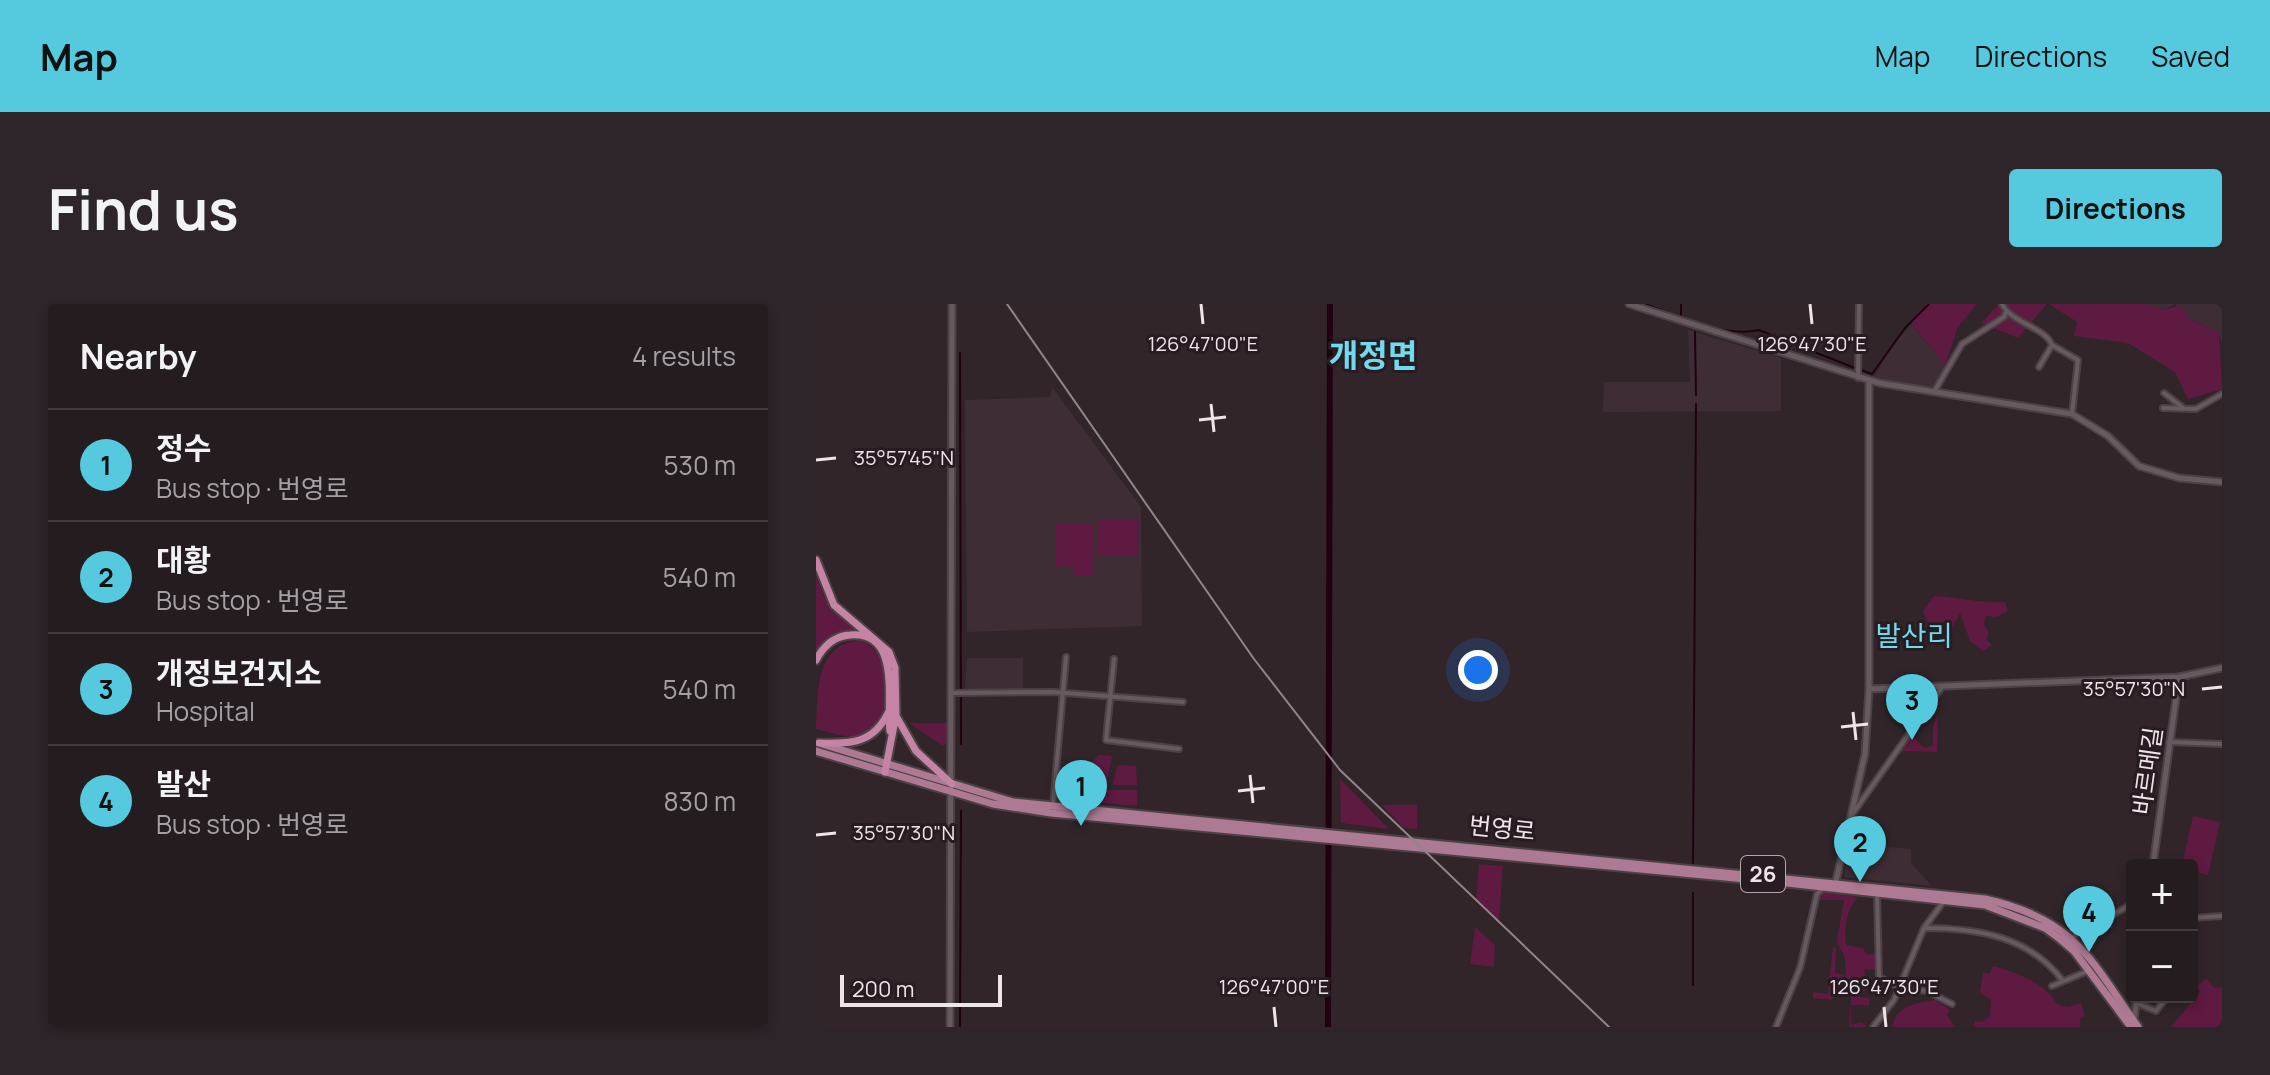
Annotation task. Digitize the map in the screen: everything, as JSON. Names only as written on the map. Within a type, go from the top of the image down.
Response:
[{"type":"highway","points":[[816,560],[834,605],[889,652],[895,668],[886,768]]},
{"type":"highway","points":[[816,660],[835,639],[857,635],[870,640],[887,663],[892,713],[916,751],[952,788]]},
{"type":"highway","points":[[817,746],[856,744],[881,728],[892,713]]},
{"type":"main road","name":"번영로","points":[[817,746],[952,788],[1013,802],[1824,887],[2004,909],[2045,928],[2064,943],[2134,1025]]},
{"type":"main road","name":"번영로","points":[[952,788],[993,804],[1051,813],[1318,834]]},
{"type":"main road","name":"번영로","points":[[1333,836],[1836,881],[1999,902],[2033,912],[2072,937],[2134,1025]]},
{"type":"street","points":[[950,1027],[954,693],[952,304]]},
{"type":"street","points":[[1629,304],[1858,372],[1869,380],[2072,414],[2108,436],[2139,466],[2179,478],[2222,482]]},
{"type":"street","points":[[1858,372],[1859,304]]},
{"type":"street","points":[[2002,304],[2006,312],[2049,336],[2052,345],[2078,360],[2072,414]]},
{"type":"street","points":[[1934,392],[1962,344],[2004,317],[2006,312]]},
{"type":"street","points":[[2039,367],[2052,345]]},
{"type":"street","points":[[1776,1027],[1800,968],[1817,894],[1836,881],[1865,754],[1869,689],[1869,380]]},
{"type":"street","points":[[2164,393],[2184,408]]},
{"type":"street","points":[[2163,408],[2196,409],[2222,394]]},
{"type":"street","points":[[1053,806],[1066,657]]},
{"type":"street","points":[[1114,659],[1106,740],[1179,749]]},
{"type":"street","points":[[1869,689],[2179,677],[2222,668]]},
{"type":"street","name":"바르메길","points":[[2154,859],[2179,677]]},
{"type":"street","points":[[1851,816],[1942,687]]},
{"type":"street","points":[[954,693],[1063,693],[1183,702]]},
{"type":"street","points":[[2169,742],[2222,744]]},
{"type":"street","points":[[1877,893],[1879,977],[1900,988],[1927,991],[1952,1004]]},
{"type":"street","points":[[1873,1027],[1900,988],[1924,928],[1944,901]]},
{"type":"street","points":[[2064,943],[2126,907]]},
{"type":"street","points":[[2198,918],[2222,916]]},
{"type":"street","points":[[1924,928],[1964,928],[2006,937],[2033,951],[2063,981]]},
{"type":"street","points":[[2052,986],[2088,971]]},
{"type":"street","points":[[2134,1025],[2137,1003]]},
{"type":"street","points":[[2142,1003],[2156,1011],[2162,1003]]},
{"type":"shaded area","points":[[1927,304],[1977,304],[1958,327],[1945,365],[1910,322]]},
{"type":"shaded area","points":[[1999,304],[2047,304],[2018,338],[1981,323]]},
{"type":"shaded area","points":[[2049,304],[2146,304],[2164,310],[2180,305],[2188,318],[2219,333],[2222,389],[2188,399],[2175,372],[2128,343],[2074,336],[2077,322]]},
{"type":"shaded area","points":[[2146,304],[2175,304],[2164,310]]},
{"type":"shaded area","points":[[2175,304],[2222,304],[2222,344],[2219,333],[2188,318]]},
{"type":"shaded area","points":[[1911,324],[1945,365],[1933,389],[1874,377],[1890,349]]},
{"type":"shaded area","points":[[1688,330],[1781,358],[1781,411],[1603,412],[1604,382],[1690,382]]},
{"type":"shaded area","points":[[1052,387],[1141,507],[1142,626],[967,632],[965,400],[1050,397]]},
{"type":"shaded area","points":[[1139,519],[1138,555],[1098,555],[1097,520]]},
{"type":"shaded area","points":[[1055,523],[1094,523],[1093,575],[1074,575],[1074,569],[1068,565],[1056,567]]},
{"type":"shaded area","points":[[816,576],[824,597],[858,632],[839,633],[816,652]]},
{"type":"shaded area","points":[[1934,596],[2005,602],[2008,611],[1996,617],[1986,616],[1984,624],[1989,634],[1986,639],[1992,645],[1983,651],[1970,641],[1960,613],[1944,644],[1938,634],[1926,637],[1922,629],[1928,623],[1923,611]]},
{"type":"shaded area","points":[[861,640],[876,652],[886,675],[886,702],[882,714],[875,725],[854,736],[816,729],[822,670],[835,650],[846,643]]},
{"type":"shaded area","points":[[967,658],[1023,658],[1023,690],[965,691]]},
{"type":"shaded area","points":[[1938,713],[1937,752],[1902,751],[1912,735],[1924,748],[1933,746],[1933,727]]},
{"type":"shaded area","points":[[909,723],[947,723],[947,742],[943,746]]},
{"type":"shaded area","points":[[1098,755],[1112,756],[1107,783],[1062,790],[1067,782],[1078,784],[1089,779],[1086,763],[1091,763]]},
{"type":"shaded area","points":[[1117,765],[1136,766],[1137,785],[1113,785]]},
{"type":"shaded area","points":[[1340,779],[1389,829],[1341,823]]},
{"type":"shaded area","points":[[1137,790],[1137,806],[1061,799],[1073,792]]},
{"type":"shaded area","points":[[1382,805],[1417,805],[1417,829],[1404,828]]},
{"type":"shaded area","points":[[2193,816],[2220,822],[2208,875],[2198,872],[2198,859],[2183,859]]},
{"type":"shaded area","points":[[1849,846],[1911,849],[1911,863],[1932,886],[1844,877]]},
{"type":"shaded area","points":[[1479,864],[1503,866],[1499,921],[1476,900]]},
{"type":"shaded area","points":[[1822,892],[1858,897],[1847,918],[1846,945],[1863,948],[1867,955],[1875,953],[1875,969],[1864,970],[1868,989],[1861,992],[1860,997],[1869,998],[1869,1005],[1851,1005],[1851,1025],[1862,1022],[1867,1027],[1849,1027],[1851,998],[1846,983],[1845,958],[1837,941],[1844,900],[1819,900]]},
{"type":"shaded area","points":[[1475,927],[1495,945],[1494,967],[1470,964]]},
{"type":"shaded area","points":[[1833,946],[1836,949],[1835,973],[1844,975],[1844,979],[1836,980],[1835,997],[1831,1000],[1813,998],[1813,992],[1828,994]]},
{"type":"shaded area","points":[[1993,966],[2038,984],[2057,1004],[2067,1007],[2081,1003],[2085,1016],[2080,1019],[2080,1027],[1974,1027],[1975,1021],[1983,1022],[1990,1016],[1991,1000],[1980,993],[1983,972],[1990,974]]},
{"type":"shaded area","points":[[2206,978],[2214,988],[2222,987],[2222,1027],[2171,1027],[2191,1003],[2198,1003],[2198,985]]},
{"type":"shaded area","points":[[1935,1000],[1950,1010],[1947,1015],[1955,1027],[1892,1027],[1903,1009]]},
{"type":"waterway","points":[[1328,1027],[1330,304]]},
{"type":"waterway","points":[[1645,304],[1716,328],[1745,332],[1759,330],[1855,368]]},
{"type":"waterway","points":[[1681,304],[1681,315]]},
{"type":"waterway","points":[[1861,370],[1872,374],[1905,328],[1929,304]]},
{"type":"waterway","points":[[1695,332],[1696,395]]},
{"type":"waterway","points":[[960,353],[961,744]]},
{"type":"waterway","points":[[1693,863],[1696,404]]},
{"type":"waterway","points":[[960,1027],[961,811]]},
{"type":"waterway","points":[[1693,893],[1693,985]]},
{"type":"railway","points":[[1007,304],[1254,659],[1340,770],[1609,1027]]},
{"type":"place","name":"개정보건지소","points":[[1912,740]]},
{"type":"place","name":"정수","points":[[1081,826]]},
{"type":"place","name":"대황","points":[[1860,882]]},
{"type":"place","name":"발산","points":[[2089,952]]},
{"type":"district","name":"개정면","points":[[1373,356]]},
{"type":"district","name":"발산리","points":[[1914,636]]}]
